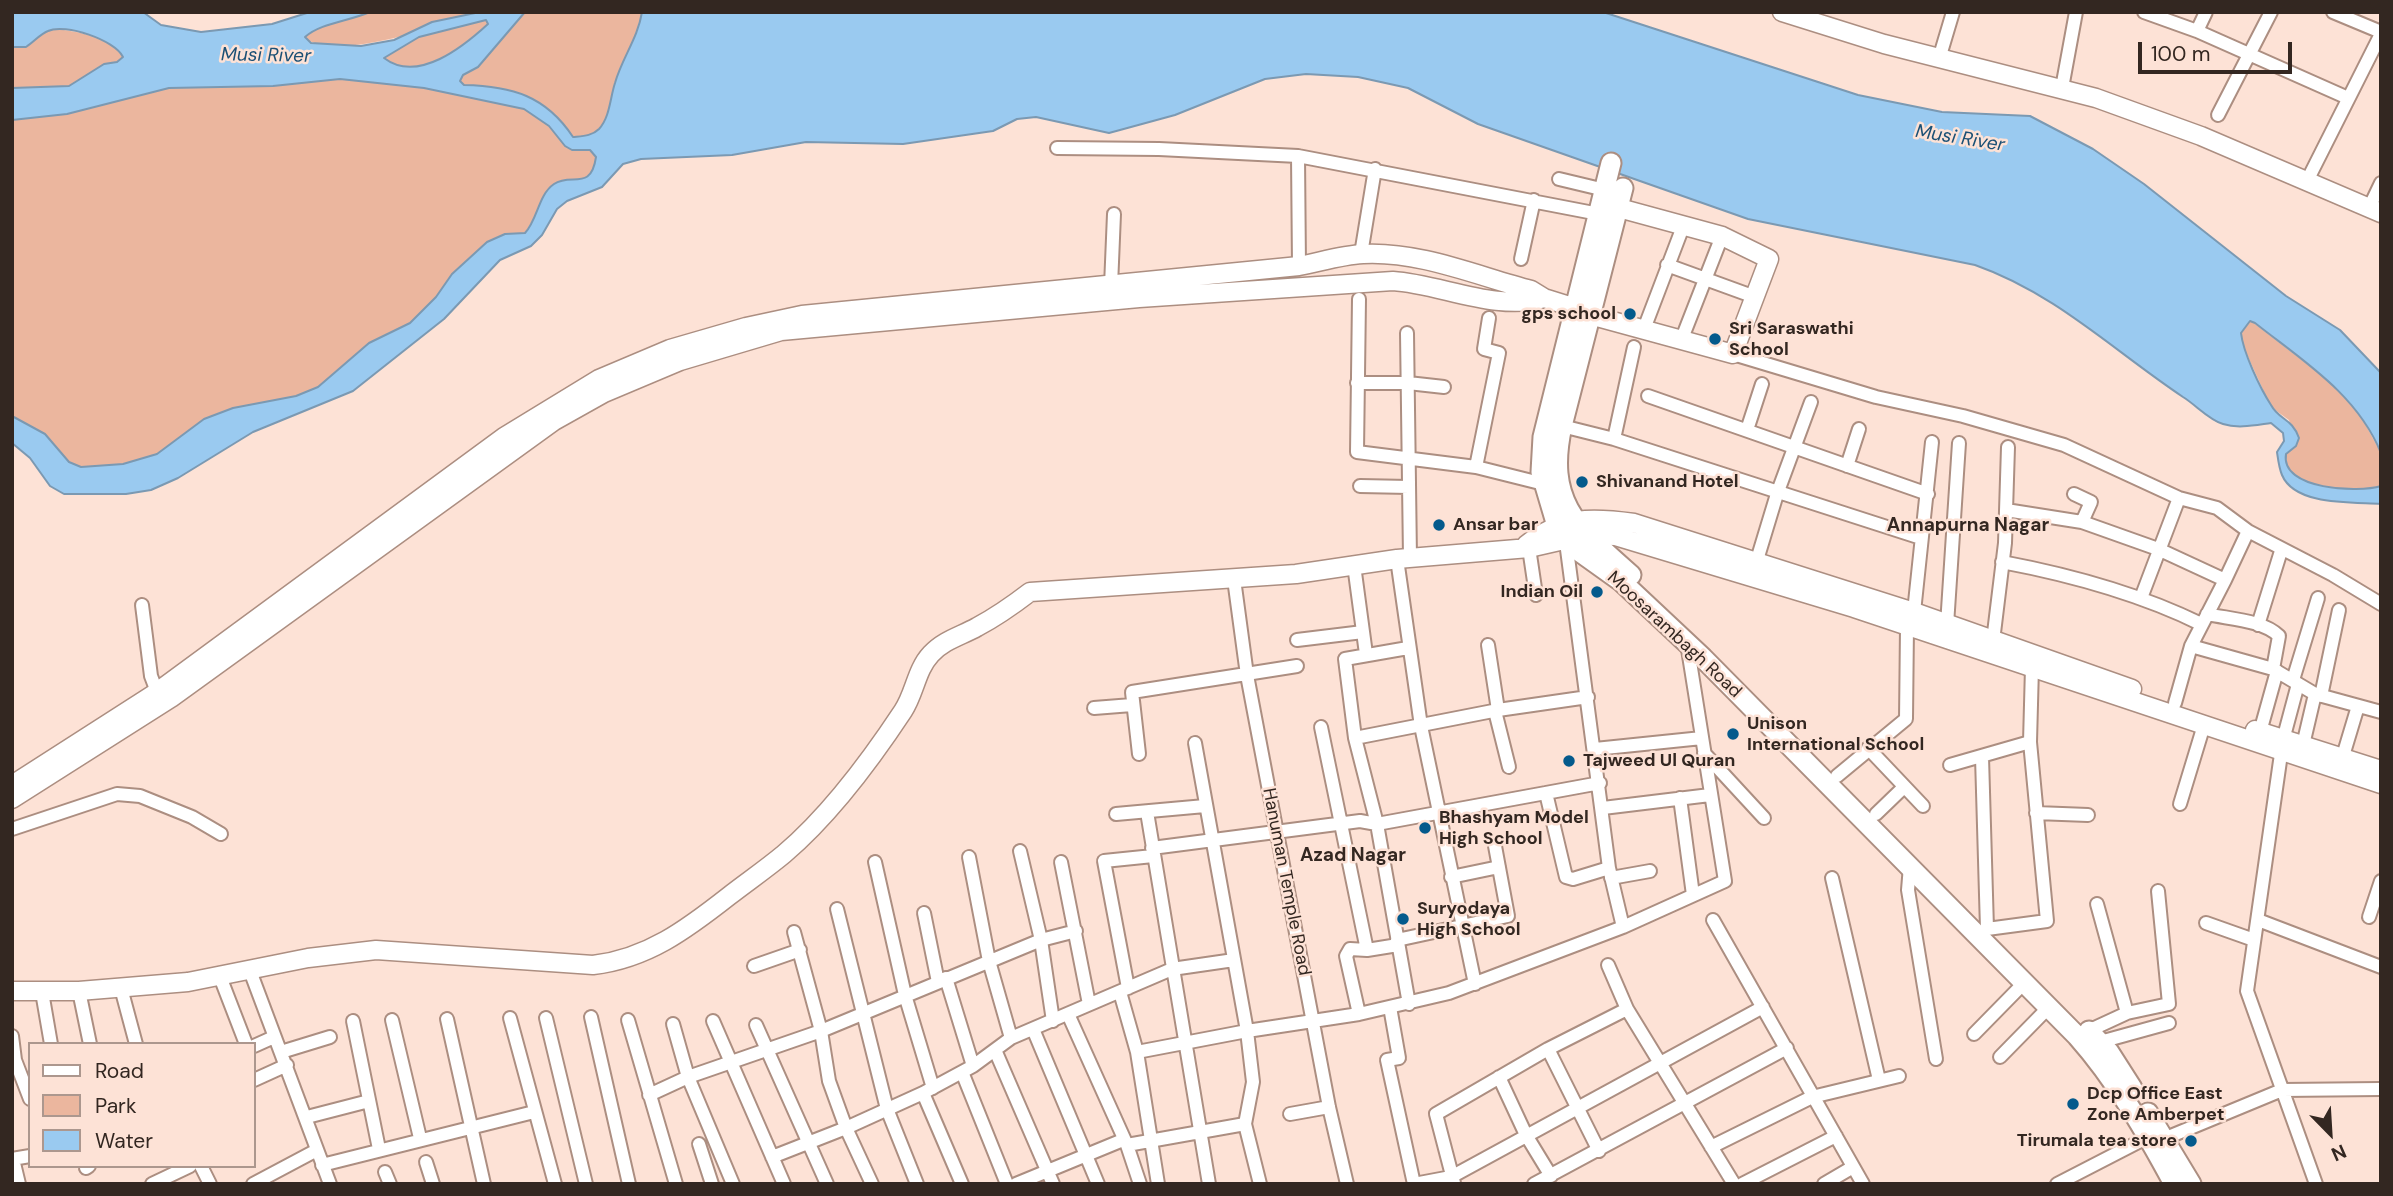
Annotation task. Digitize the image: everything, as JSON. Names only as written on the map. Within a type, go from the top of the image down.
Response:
[{"type":"main road","points":[[1565,529],[1544,484],[1541,461],[1546,417],[1619,208],[1611,163]]},
{"type":"main road","points":[[1565,529],[1556,464],[1600,214],[1614,189]]},
{"type":"main road","name":"Moosarambagh Road","points":[[1565,529],[1586,535],[1682,621],[2094,1036],[2191,1184]]},
{"type":"main road","name":"Moosarambagh Road","points":[[1565,529],[1687,643],[2049,1007],[2095,1057],[2159,1135],[2174,1184]]},
{"type":"street","points":[[1782,12],[1800,15],[1939,59],[2062,88],[2201,136],[2308,179],[2375,210],[2381,183]]},
{"type":"street","points":[[1939,59],[1953,12]]},
{"type":"street","points":[[2062,88],[2076,12]]},
{"type":"street","points":[[2144,12],[2248,53],[2348,97]]},
{"type":"street","points":[[2197,32],[2206,12]]},
{"type":"street","points":[[2218,115],[2248,53],[2272,12]]},
{"type":"street","points":[[2308,179],[2381,33],[2353,16],[2333,12]]},
{"type":"street","points":[[1057,148],[1159,149],[1298,156],[1600,214]]},
{"type":"street","points":[[1298,156],[1299,266]]},
{"type":"street","points":[[1361,254],[1375,169]]},
{"type":"street","points":[[1559,178],[1614,189]]},
{"type":"street","points":[[1521,260],[1534,200]]},
{"type":"street","points":[[1619,208],[1722,236],[1769,259],[1733,354]]},
{"type":"street","points":[[1111,286],[1114,214]]},
{"type":"street","points":[[1644,329],[1684,225]]},
{"type":"street","points":[[1681,341],[1722,236]]},
{"type":"street","points":[[12,785],[160,698],[503,437],[599,379],[670,349],[746,327],[802,315],[1299,266],[1361,254],[1401,255],[1531,290],[1544,298],[1583,312],[1681,341],[1875,397],[1963,416],[2064,445],[2179,498],[2217,508],[2281,551],[2333,575],[2381,604]]},
{"type":"street","points":[[1668,265],[1755,297]]},
{"type":"street","points":[[12,799],[554,421],[604,393],[680,360],[781,331],[834,325],[1393,281],[1422,283],[1501,299],[1528,302],[1544,298]]},
{"type":"street","points":[[1359,299],[1357,452],[1476,467],[1544,484]]},
{"type":"street","points":[[1476,467],[1499,354],[1484,349],[1489,318]]},
{"type":"street","points":[[1407,333],[1409,488],[1404,559],[1408,648],[1451,877],[1475,984]]},
{"type":"street","points":[[1614,439],[1634,347]]},
{"type":"street","points":[[1357,383],[1408,383],[1444,387]]},
{"type":"street","points":[[1747,430],[1762,384]]},
{"type":"street","points":[[1648,396],[1928,494]]},
{"type":"street","points":[[1757,560],[1777,494],[1811,402]]},
{"type":"street","points":[[1562,426],[1614,439],[1777,494],[1921,538]]},
{"type":"street","points":[[1847,466],[1859,429]]},
{"type":"street","points":[[1837,776],[1906,719],[1910,620],[1928,494],[1932,442]]},
{"type":"street","points":[[1947,625],[1959,443]]},
{"type":"street","points":[[1993,641],[2002,562],[2008,447]]},
{"type":"street","points":[[1360,486],[1409,488]]},
{"type":"street","points":[[2074,494],[2091,502],[2082,522]]},
{"type":"street","points":[[2141,598],[2179,498]]},
{"type":"street","points":[[2006,510],[2082,522],[2158,549],[2225,580]]},
{"type":"street","points":[[12,992],[79,991],[188,982],[248,968],[343,952],[376,950],[593,965],[627,960],[671,939],[701,919],[803,836],[863,766],[905,708],[915,679],[930,655],[943,643],[994,618],[1030,592],[1296,574],[1404,559],[1526,548],[1565,529],[1606,519],[1634,523],[1757,560],[2032,667],[2204,725],[2283,746],[2381,783]]},
{"type":"street","points":[[1565,529],[1610,874],[1623,927]]},
{"type":"street","points":[[2175,703],[2191,646],[2248,531]]},
{"type":"street","points":[[1586,535],[1615,536],[1854,608],[1947,625],[2260,732],[2283,746],[2303,745],[2381,770]]},
{"type":"street","points":[[1526,548],[1536,595]]},
{"type":"street","points":[[2258,625],[2281,551]]},
{"type":"street","points":[[2002,562],[2064,574],[2204,619],[2258,625],[2279,636],[2275,670],[2260,732]]},
{"type":"street","points":[[1354,565],[1366,654]]},
{"type":"street","name":"Hanuman Temple Road","points":[[1234,579],[1247,675],[1329,1107],[1347,1184]]},
{"type":"street","points":[[2312,1182],[2247,991],[2283,746],[2295,682],[2318,598]]},
{"type":"street","points":[[142,605],[151,676],[160,698]]},
{"type":"street","points":[[2303,745],[2339,610]]},
{"type":"street","points":[[1297,640],[1363,632]]},
{"type":"street","points":[[1137,1052],[1409,1004],[1475,984],[1623,927],[1725,881],[1687,643]]},
{"type":"street","points":[[1488,645],[1496,711],[1508,767]]},
{"type":"street","points":[[2191,646],[2275,670],[2318,695],[2381,712]]},
{"type":"street","points":[[1408,648],[1345,659],[1354,738],[1377,824],[1409,1004]]},
{"type":"street","points":[[1139,754],[1132,692],[1297,666]]},
{"type":"street","points":[[1982,757],[1987,929],[2047,922],[2030,742],[2032,667]]},
{"type":"street","points":[[1354,738],[1496,711],[1588,698]]},
{"type":"street","points":[[1094,708],[1132,705]]},
{"type":"street","points":[[2343,756],[2358,706]]},
{"type":"street","points":[[2180,804],[2204,725]]},
{"type":"street","points":[[1321,727],[1367,950]]},
{"type":"street","points":[[1595,749],[1702,738]]},
{"type":"street","points":[[1950,765],[2030,742]]},
{"type":"street","points":[[1195,743],[1247,1031],[1253,1082],[1251,1115],[1260,1184]]},
{"type":"street","points":[[1868,748],[1923,806]]},
{"type":"street","points":[[1704,753],[1764,818]]},
{"type":"street","points":[[1156,1183],[1137,1052],[1124,990],[1104,861],[1211,839],[1360,821],[1377,824],[1600,783]]},
{"type":"street","points":[[1876,814],[1904,787]]},
{"type":"street","points":[[1546,793],[1568,879],[1650,871]]},
{"type":"street","points":[[12,829],[117,794],[140,796],[192,817],[221,834]]},
{"type":"street","points":[[1603,808],[1710,794]]},
{"type":"street","points":[[1680,798],[1693,895]]},
{"type":"street","points":[[1116,814],[1205,806]]},
{"type":"street","points":[[1147,812],[1209,1184]]},
{"type":"street","points":[[2036,813],[2088,815]]},
{"type":"street","points":[[1359,1014],[1346,956],[1350,949],[1367,950],[1461,925],[1508,916],[1495,846]]},
{"type":"street","points":[[1020,852],[1041,940],[1053,1021]]},
{"type":"street","points":[[969,857],[989,961],[1011,1038]]},
{"type":"street","points":[[875,862],[928,1090],[962,1184]]},
{"type":"street","points":[[1061,862],[1089,1004]]},
{"type":"street","points":[[1910,866],[1908,890],[1936,1059]]},
{"type":"street","points":[[1451,877],[1499,867]]},
{"type":"street","points":[[1832,878],[1879,1080]]},
{"type":"street","points":[[2369,917],[2381,881]]},
{"type":"street","points":[[2094,1036],[2127,1013],[2169,1004],[2158,891]]},
{"type":"street","points":[[2097,904],[2127,1013]]},
{"type":"street","points":[[837,909],[861,1015],[887,1109],[917,1184]]},
{"type":"street","points":[[924,913],[967,1069],[1007,1184]]},
{"type":"street","points":[[1713,920],[1863,1184]]},
{"type":"street","points":[[2258,920],[2381,967]]},
{"type":"street","points":[[2206,923],[2254,940]]},
{"type":"street","points":[[649,1095],[688,1077],[821,1031],[1041,940],[1076,931]]},
{"type":"street","points":[[794,932],[821,1031],[829,1081],[846,1128],[872,1184]]},
{"type":"street","points":[[754,966],[800,950]]},
{"type":"street","points":[[772,1157],[846,1128],[928,1090],[967,1069],[1011,1038],[1089,1004],[1172,969],[1234,960]]},
{"type":"street","points":[[1608,965],[1627,1009],[1734,1184]]},
{"type":"street","points":[[248,968],[307,1117],[330,1184]]},
{"type":"street","points":[[219,974],[245,1042]]},
{"type":"street","points":[[1973,1034],[2025,982]]},
{"type":"street","points":[[121,988],[135,1042]]},
{"type":"street","points":[[79,991],[90,1042]]},
{"type":"street","points":[[41,992],[51,1042]]},
{"type":"street","points":[[1390,1007],[1399,1058],[1387,1060],[1414,1184],[1452,1180],[1526,1135],[1763,1007]]},
{"type":"street","points":[[2000,1057],[2049,1007]]},
{"type":"street","points":[[1452,1180],[1436,1114],[1548,1049],[1627,1009]]},
{"type":"street","points":[[1068,1014],[1125,1142],[1140,1184]]},
{"type":"street","points":[[591,1017],[629,1184]]},
{"type":"street","points":[[510,1018],[555,1184]]},
{"type":"street","points":[[546,1018],[586,1184]]},
{"type":"street","points":[[392,1020],[420,1138]]},
{"type":"street","points":[[447,1020],[484,1184]]},
{"type":"street","points":[[628,1020],[676,1184]]},
{"type":"street","points":[[353,1021],[379,1149]]},
{"type":"street","points":[[713,1021],[784,1184]]},
{"type":"street","points":[[2094,1036],[2169,1023]]},
{"type":"street","points":[[673,1024],[688,1077],[733,1184]]},
{"type":"street","points":[[756,1025],[827,1184]]},
{"type":"street","points":[[1034,1029],[1098,1184]]},
{"type":"street","points":[[12,1036],[15,1060],[28,1094]]},
{"type":"street","points":[[256,1045],[274,1037]]},
{"type":"street","points":[[281,1052],[330,1037]]},
{"type":"street","points":[[1534,1184],[1687,1105],[1787,1048]]},
{"type":"street","points":[[1548,1049],[1599,1152]]},
{"type":"street","points":[[995,1050],[1051,1177]]},
{"type":"street","points":[[256,1079],[287,1065]]},
{"type":"street","points":[[1711,1147],[1812,1097],[1899,1076]]},
{"type":"street","points":[[1499,1077],[1526,1135],[1551,1176]]},
{"type":"street","points":[[2057,1184],[2159,1135],[2282,1090],[2381,1089]]},
{"type":"street","points":[[307,1117],[369,1101]]},
{"type":"street","points":[[1290,1114],[1329,1107]]},
{"type":"street","points":[[322,1165],[420,1138],[534,1112]]},
{"type":"street","points":[[1016,1184],[1051,1177],[1085,1155],[1125,1142],[1200,1132],[1251,1115]]},
{"type":"street","points":[[1742,1184],[1836,1136]]},
{"type":"street","points":[[699,1144],[712,1184]]},
{"type":"street","points":[[262,1182],[317,1150]]},
{"type":"street","points":[[13,1159],[19,1184]]},
{"type":"street","points":[[426,1162],[433,1184]]},
{"type":"street","points":[[1824,1184],[1853,1167]]},
{"type":"street","points":[[152,1184],[186,1168]]},
{"type":"street","points":[[202,1168],[210,1184]]},
{"type":"green space","points":[[370,12],[480,12],[416,32],[363,44],[318,44],[304,37],[318,28]]},
{"type":"green space","points":[[525,12],[642,12],[637,31],[618,74],[605,119],[593,133],[573,137],[552,112],[526,96],[497,88],[464,85],[460,81],[463,75],[478,67]]},
{"type":"green space","points":[[487,20],[488,24],[467,42],[425,65],[397,65],[384,58],[419,37]]},
{"type":"green space","points":[[55,29],[83,33],[102,40],[111,44],[123,57],[118,62],[104,64],[69,86],[12,88],[12,47],[26,47],[44,32]]},
{"type":"green space","points":[[340,79],[424,88],[524,109],[549,126],[565,146],[572,150],[590,150],[596,157],[595,168],[587,178],[554,184],[525,233],[504,234],[487,242],[452,274],[436,297],[410,323],[369,343],[318,387],[296,396],[233,408],[204,419],[157,454],[123,464],[81,467],[69,462],[12,416],[12,120],[67,114],[169,88]]},
{"type":"green space","points":[[2251,321],[2337,387],[2359,413],[2381,453],[2381,486],[2356,489],[2323,486],[2295,475],[2287,466],[2286,454],[2296,446],[2289,420],[2271,407],[2243,346],[2241,333]]},
{"type":"water","name":"Musi River","points":[[12,12],[143,12],[161,25],[201,32],[272,24],[310,12],[370,12],[319,28],[305,37],[311,43],[361,46],[394,40],[432,22],[480,12],[525,12],[478,67],[463,75],[460,81],[464,85],[497,88],[526,96],[551,112],[573,137],[593,133],[603,124],[618,74],[637,31],[642,12],[1603,12],[1858,95],[1942,112],[2030,116],[2093,149],[2144,184],[2286,296],[2340,330],[2381,373],[2381,453],[2358,413],[2310,365],[2255,323],[2250,321],[2241,333],[2257,380],[2274,410],[2293,427],[2299,438],[2296,446],[2286,454],[2287,466],[2295,475],[2323,486],[2356,489],[2381,486],[2381,504],[2326,500],[2299,492],[2289,485],[2282,475],[2277,452],[2284,441],[2283,433],[2271,423],[2241,426],[2218,422],[2058,307],[2032,291],[1975,265],[1748,219],[1478,124],[1408,88],[1358,77],[1306,74],[1265,79],[1175,115],[1109,133],[1036,117],[1017,119],[993,131],[903,144],[806,142],[732,155],[641,159],[623,164],[602,187],[567,201],[557,209],[542,235],[531,246],[500,260],[444,319],[353,391],[253,432],[178,478],[151,490],[126,494],[64,494],[50,486],[30,458],[12,443],[12,416],[45,434],[69,462],[81,467],[123,464],[157,454],[204,419],[233,408],[296,396],[318,387],[369,343],[410,323],[436,297],[452,274],[487,242],[505,234],[525,233],[549,189],[560,181],[585,178],[590,174],[596,157],[590,150],[572,150],[565,146],[549,126],[524,109],[424,88],[340,79],[273,86],[169,88],[67,114],[12,120],[12,88],[69,86],[104,64],[117,62],[123,57],[100,39],[66,29],[48,31],[26,47],[12,47]],"holes":[[[486,20],[488,24],[454,51],[426,64],[411,67],[397,65],[384,58],[419,37]]]},
{"type":"place","name":"gps school","points":[[1630,314]]},
{"type":"place","name":"Sri Saraswathi School","points":[[1715,339]]},
{"type":"place","name":"Shivanand Hotel","points":[[1582,482]]},
{"type":"place","name":"Ansar bar","points":[[1439,525]]},
{"type":"place","name":"Indian Oil","points":[[1597,592]]},
{"type":"place","name":"Unison International School","points":[[1733,734]]},
{"type":"place","name":"Tajweed Ul Quran","points":[[1569,761]]},
{"type":"place","name":"Bhashyam Model High School","points":[[1425,828]]},
{"type":"place","name":"Suryodaya High School","points":[[1403,919]]},
{"type":"place","name":"Dcp Office East Zone Amberpet","points":[[2073,1104]]},
{"type":"place","name":"Tirumala tea store","points":[[2191,1141]]},
{"type":"district","name":"Annapurna Nagar","points":[[1968,526]]},
{"type":"district","name":"Azad Nagar","points":[[1353,856]]}]
